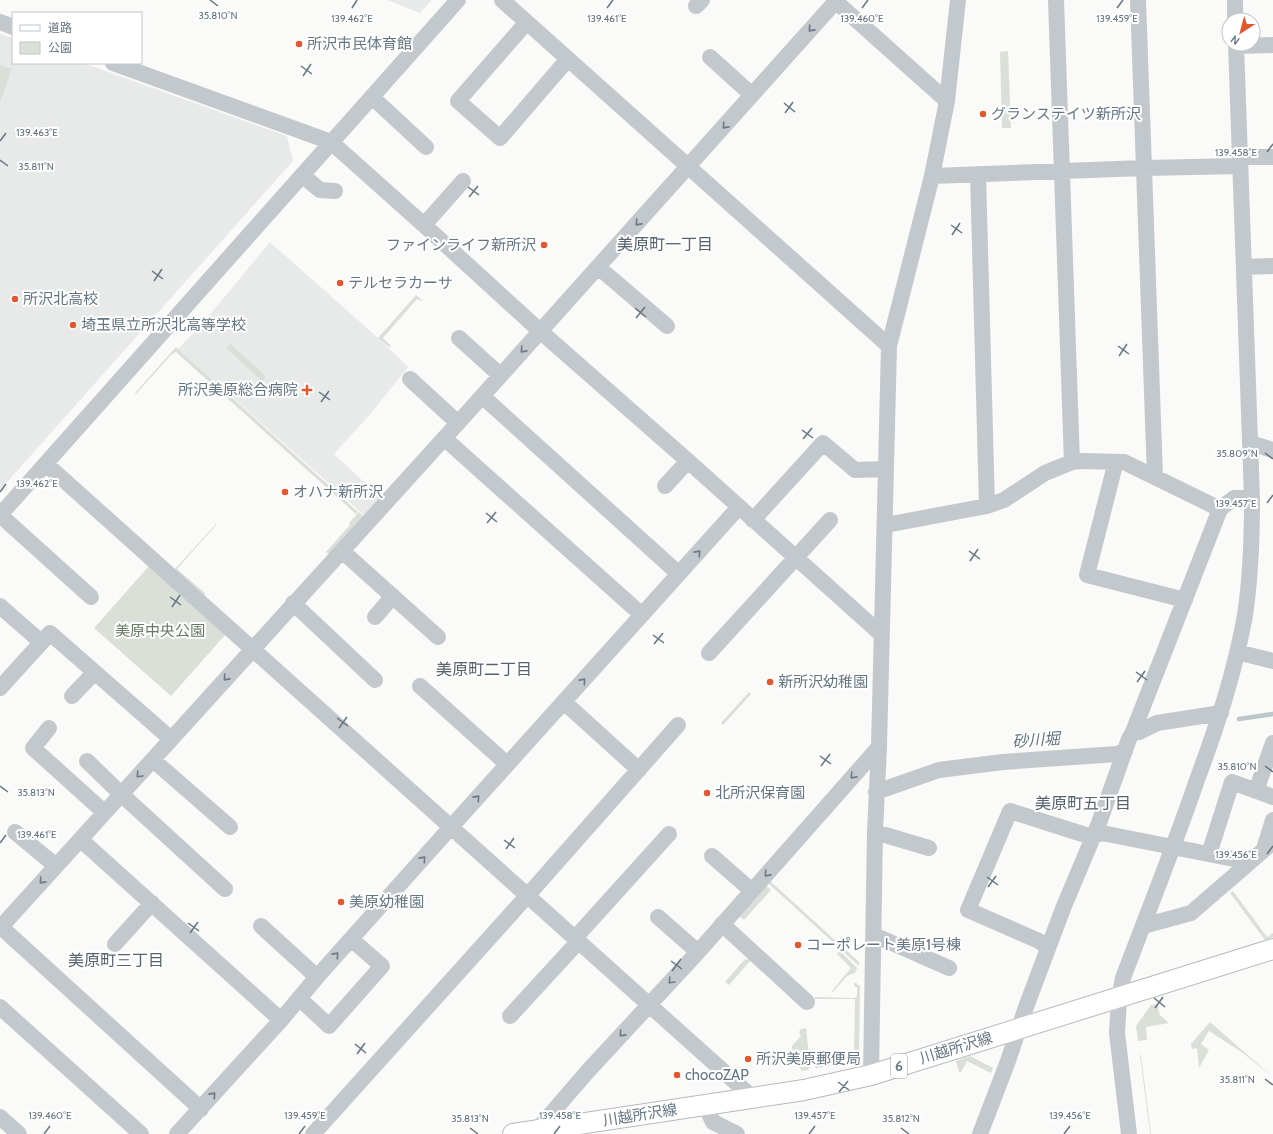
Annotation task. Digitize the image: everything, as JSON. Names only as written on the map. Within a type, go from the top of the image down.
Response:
[{"type":"main road","name":"川越所沢線","points":[[513,1134],[538,1130],[582,1129],[705,1105],[804,1090],[871,1075],[1273,949]]},
{"type":"street","points":[[91,597],[0,515],[458,0]]},
{"type":"street","points":[[502,0],[889,346]]},
{"type":"street","points":[[871,1075],[875,832],[886,525],[889,346],[932,176],[947,101],[958,0]]},
{"type":"street","points":[[1056,0],[1072,462]]},
{"type":"street","points":[[1138,0],[1155,477]]},
{"type":"street","points":[[1235,0],[1235,12]]},
{"type":"street","points":[[201,1108],[2,924],[81,840],[104,812],[154,760],[293,603],[342,551],[689,167],[836,1],[947,101]]},
{"type":"street","points":[[0,22],[12,27]]},
{"type":"street","points":[[526,23],[458,101],[500,138],[568,59]]},
{"type":"street","points":[[1261,44],[1273,44]]},
{"type":"street","points":[[1129,1134],[1117,1033],[1119,998],[1123,978],[1174,847],[1221,713],[1245,614],[1250,574],[1252,544],[1252,498],[1236,52]]},
{"type":"street","points":[[710,58],[752,95]]},
{"type":"street","points":[[116,64],[331,142],[540,331],[881,634]]},
{"type":"street","points":[[372,96],[426,147]]},
{"type":"street","points":[[932,176],[1144,168],[1240,162],[1273,157]]},
{"type":"street","points":[[978,174],[987,506]]},
{"type":"street","points":[[302,175],[320,190],[335,191]]},
{"type":"street","points":[[424,225],[463,181]]},
{"type":"street","points":[[1244,267],[1273,266]]},
{"type":"street","points":[[598,267],[668,326]]},
{"type":"street","points":[[459,338],[500,375]]},
{"type":"street","points":[[410,379],[458,423]]},
{"type":"street","points":[[482,396],[679,574]]},
{"type":"street","points":[[444,438],[642,615]]},
{"type":"street","points":[[753,520],[823,443],[855,470],[886,469]]},
{"type":"street","points":[[1250,444],[1273,450]]},
{"type":"street","points":[[665,486],[688,461]]},
{"type":"street","points":[[886,525],[987,506],[1004,500],[1045,473],[1072,462],[1082,461],[1124,462],[1220,509]]},
{"type":"street","points":[[1114,462],[1114,469],[1087,575],[1185,600]]},
{"type":"street","points":[[46,464],[752,1097]]},
{"type":"street","points":[[980,1134],[1008,1061],[1018,1029],[1048,948],[1092,836],[1099,823],[1129,741],[1220,509],[1234,498],[1252,498]]},
{"type":"street","points":[[177,1134],[281,1020],[317,977],[507,764],[739,507]]},
{"type":"street","points":[[709,654],[830,520]]},
{"type":"street","points":[[342,551],[438,637]]},
{"type":"street","points":[[375,617],[393,596]]},
{"type":"street","points":[[293,603],[375,680]]},
{"type":"street","points":[[0,606],[41,642]]},
{"type":"street","points":[[0,688],[50,634],[171,739]]},
{"type":"street","points":[[1237,652],[1273,661]]},
{"type":"street","points":[[72,696],[94,672]]},
{"type":"street","points":[[420,686],[507,764]]},
{"type":"street","points":[[564,702],[640,770]]},
{"type":"street","points":[[876,792],[939,770],[1003,762],[1117,754],[1139,732],[1157,722],[1221,713]]},
{"type":"street","points":[[313,1134],[528,896],[678,725]]},
{"type":"street","points":[[49,728],[33,748],[104,812]]},
{"type":"street","points":[[1256,790],[1273,743]]},
{"type":"street","points":[[538,1130],[588,1071],[698,952],[879,747]]},
{"type":"street","points":[[154,760],[230,827]]},
{"type":"street","points":[[87,761],[225,889]]},
{"type":"street","points":[[1209,854],[1232,782],[1273,797]]},
{"type":"street","points":[[1048,948],[1039,942],[968,910],[1010,811],[1092,836],[1100,833],[1249,862]]},
{"type":"street","points":[[1143,926],[1191,913],[1269,846],[1273,820]]},
{"type":"street","points":[[16,832],[56,866]]},
{"type":"street","points":[[875,832],[930,848]]},
{"type":"street","points":[[510,1016],[669,834]]},
{"type":"street","points":[[81,840],[281,1020]]},
{"type":"street","points":[[712,856],[752,891]]},
{"type":"street","points":[[115,944],[152,904]]},
{"type":"street","points":[[658,917],[698,952]]},
{"type":"street","points":[[722,924],[807,1002]]},
{"type":"street","points":[[261,926],[317,977]]},
{"type":"street","points":[[874,935],[949,968]]},
{"type":"street","points":[[299,998],[329,1026],[382,966],[351,939]]},
{"type":"street","points":[[0,1007],[141,1134]]},
{"type":"street","points":[[705,1105],[713,1122],[737,1134]]},
{"type":"street","points":[[0,1117],[19,1134]]},
{"type":"shaded area","points":[[387,0],[432,0],[420,13]]},
{"type":"shaded area","name":"埼玉県立所沢北高等学校","points":[[0,34],[12,38],[12,64],[86,64],[287,136],[293,161],[0,490]]},
{"type":"shaded area","name":"所沢美原総合病院","points":[[270,242],[377,337],[408,367],[372,412],[334,454],[380,497],[364,515],[178,349],[202,324]]},
{"type":"green space","points":[[1008,51],[1011,128],[1002,128],[1000,52]]},
{"type":"green space","points":[[0,65],[12,69],[0,102]]},
{"type":"green space","points":[[416,295],[423,301],[417,299],[383,338],[391,346],[389,347],[378,338]]},
{"type":"green space","points":[[230,344],[265,375],[265,378],[262,381],[226,348]]},
{"type":"green space","points":[[176,347],[358,512],[356,514],[176,352],[171,355],[136,394],[135,393]]},
{"type":"green space","points":[[359,512],[363,516],[329,554],[326,552],[350,525],[349,523]]},
{"type":"green space","points":[[216,524],[177,569],[206,594],[204,595],[175,569]]},
{"type":"green space","name":"美原中央公園","points":[[149,566],[226,634],[171,696],[94,628]]},
{"type":"green space","points":[[749,692],[751,694],[723,725],[721,723]]},
{"type":"green space","points":[[769,880],[859,962],[859,966],[767,882]]},
{"type":"green space","points":[[767,886],[771,890],[744,920],[739,916]]},
{"type":"green space","points":[[1233,891],[1267,937],[1273,933],[1273,937],[1265,940],[1230,893]]},
{"type":"green space","points":[[838,952],[841,952],[857,968],[855,973],[847,976],[833,992],[832,991],[851,968],[837,954]]},
{"type":"green space","points":[[749,958],[751,960],[729,985],[725,982],[745,959],[747,960]]},
{"type":"green space","points":[[854,983],[860,985],[859,1060],[817,1068],[814,1066],[813,1057],[816,1055],[854,1055],[855,999],[815,999],[815,997],[855,998],[857,996],[857,987],[854,986]]},
{"type":"green space","points":[[1157,1004],[1160,1015],[1169,1023],[1146,1027],[1147,1040],[1138,1041],[1136,1026],[1151,1005]]},
{"type":"green space","points":[[1210,1022],[1273,1077],[1243,1053],[1209,1031],[1201,1044],[1209,1050],[1199,1068],[1197,1048],[1192,1049],[1191,1044]]},
{"type":"green space","points":[[806,1028],[810,1066],[808,1070],[802,1071],[800,1066],[801,1057],[792,1049],[792,1046],[801,1036],[799,1032],[801,1029]]},
{"type":"green space","points":[[1141,1055],[1151,1134],[1150,1134]]},
{"type":"green space","points":[[970,1056],[993,1068],[991,1073],[967,1061],[961,1072],[959,1072],[956,1061]]},
{"type":"waterway","name":"砂川堀","points":[[1239,719],[1273,714]]},
{"type":"place","name":"所沢市民体育館","points":[[299,44]]},
{"type":"place","name":"グランステイツ新所沢","points":[[983,114]]},
{"type":"place","name":"ファインライフ新所沢","points":[[544,245]]},
{"type":"place","name":"テルセラカーサ","points":[[340,283]]},
{"type":"place","name":"所沢北高校","points":[[15,299]]},
{"type":"place","name":"埼玉県立所沢北高等学校","points":[[73,325]]},
{"type":"place","name":"所沢美原総合病院","points":[[307,390]]},
{"type":"place","name":"オハナ新所沢","points":[[285,492]]},
{"type":"place","name":"新所沢幼稚園","points":[[770,682]]},
{"type":"place","name":"北所沢保育園","points":[[707,793]]},
{"type":"place","name":"美原幼稚園","points":[[341,902]]},
{"type":"place","name":"コーポレート美原1号棟","points":[[798,945]]},
{"type":"place","name":"所沢美原郵便局","points":[[748,1059]]},
{"type":"place","name":"chocoZAP","points":[[677,1075]]},
{"type":"district","name":"美原町一丁目","points":[[665,244]]},
{"type":"district","name":"美原町二丁目","points":[[484,669]]},
{"type":"district","name":"美原町五丁目","points":[[1083,803]]},
{"type":"district","name":"美原町三丁目","points":[[116,960]]}]
